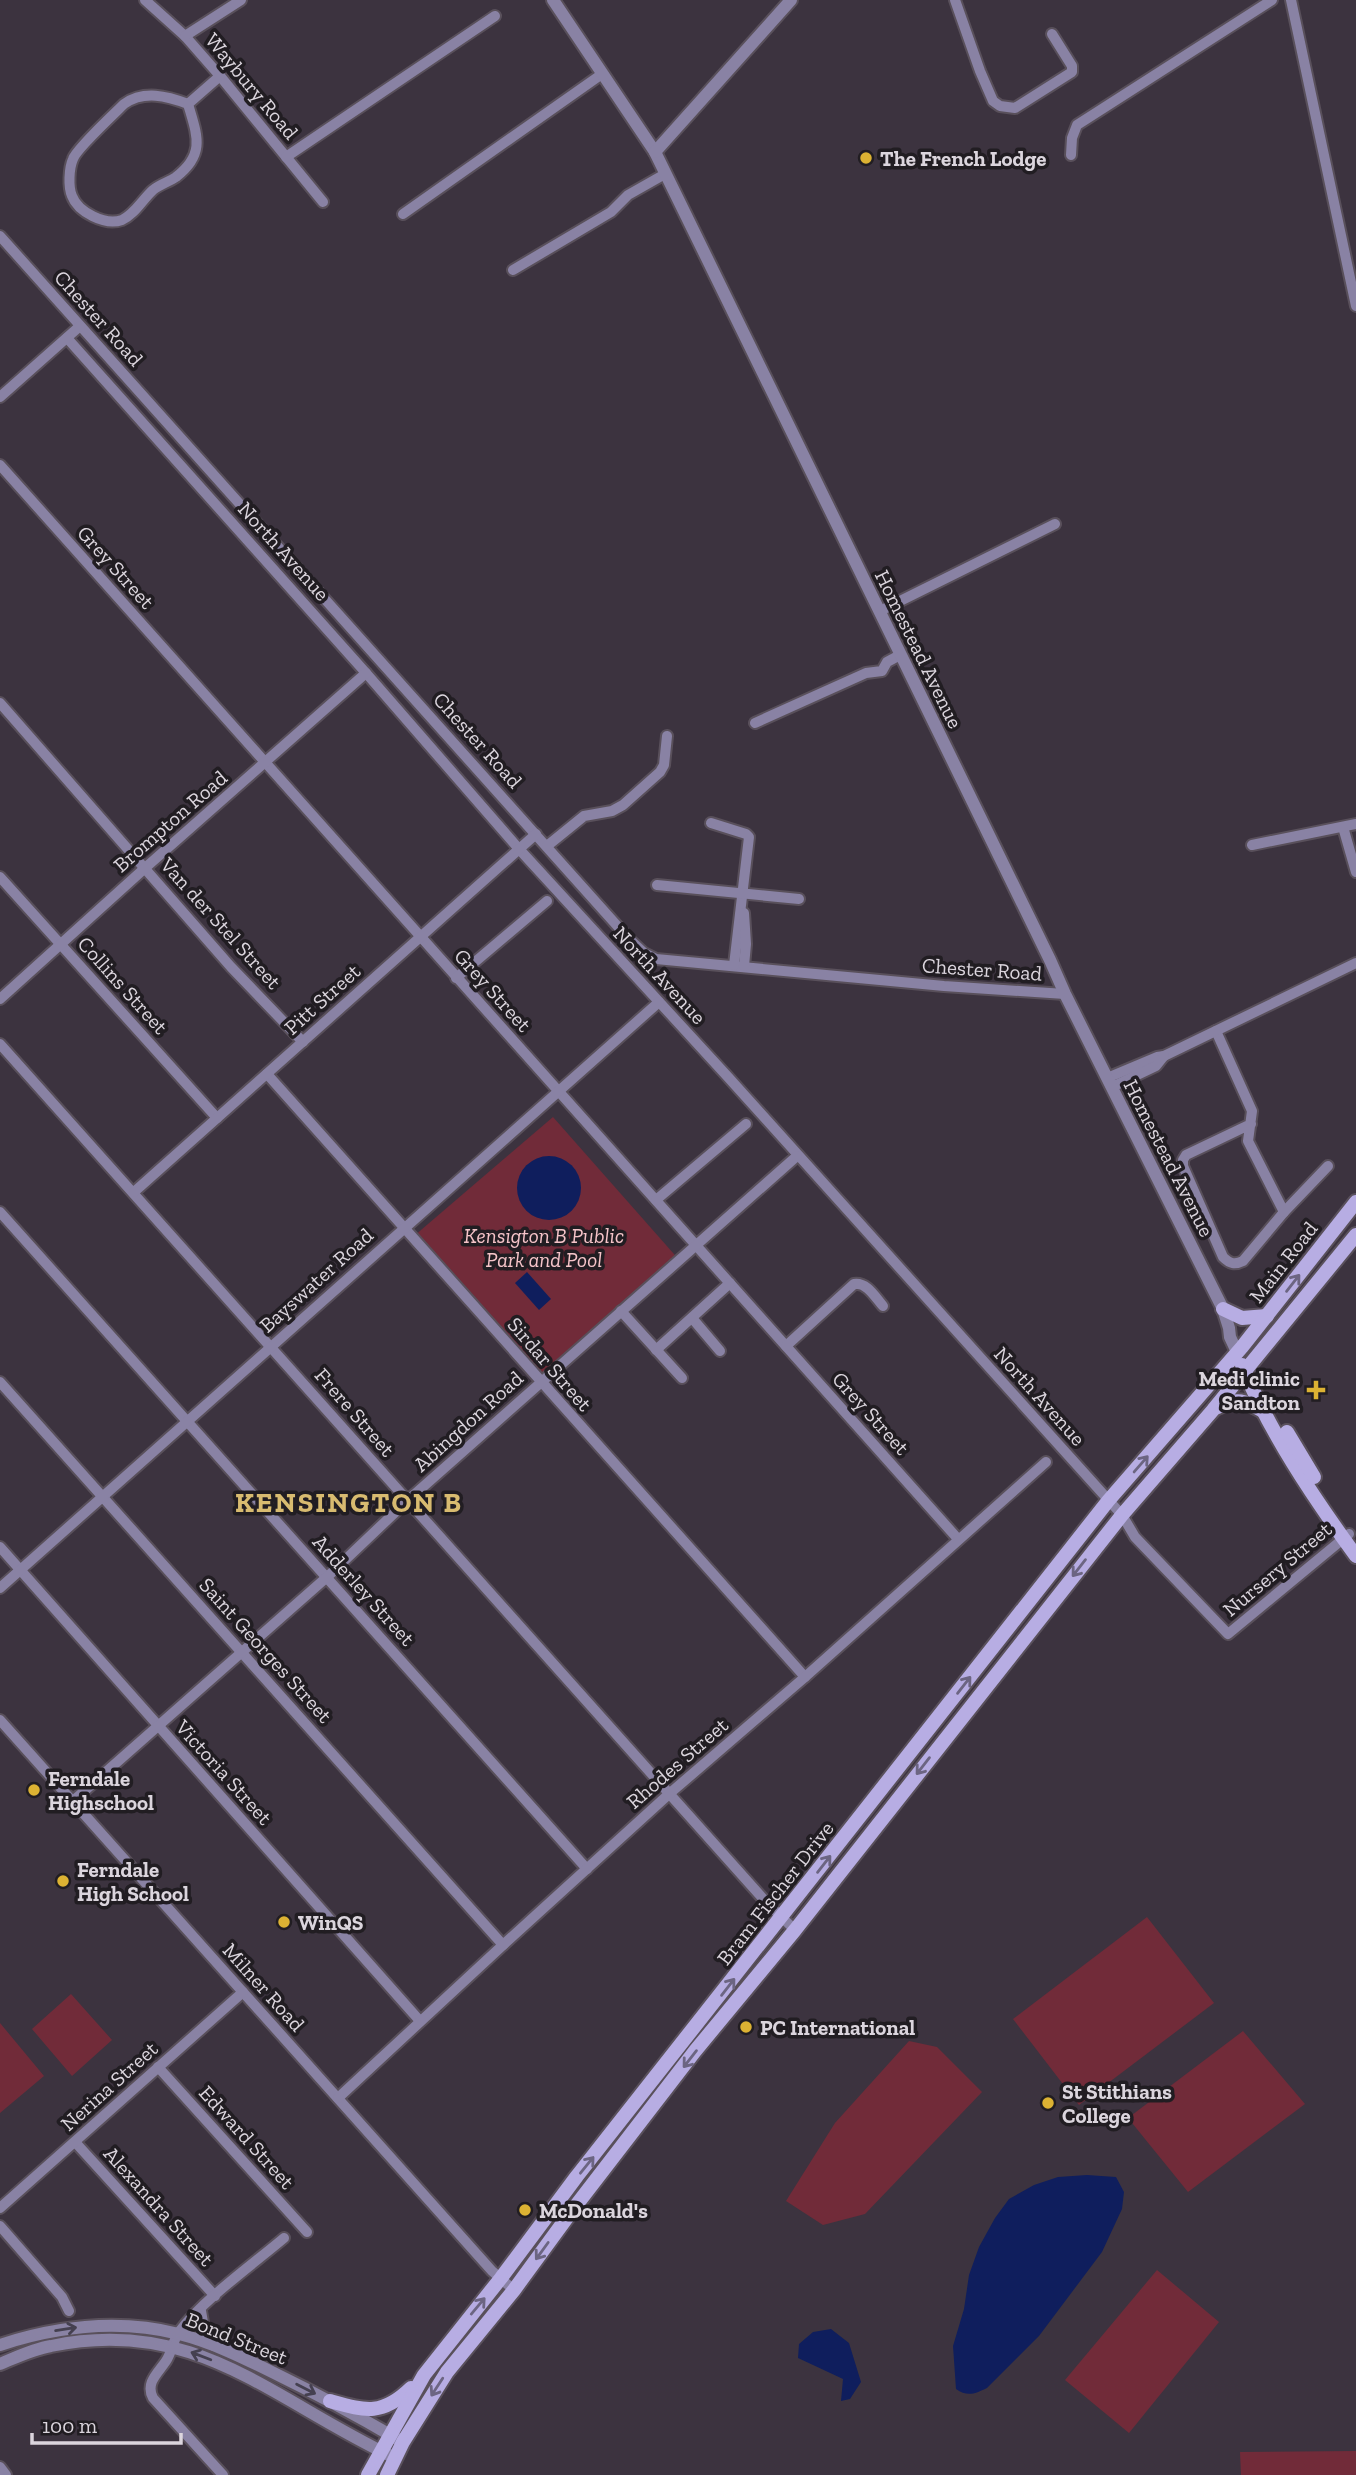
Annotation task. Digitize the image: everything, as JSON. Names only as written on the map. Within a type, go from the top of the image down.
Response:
[{"type":"main road","name":"Main Road","points":[[1240,1350],[1356,1202]]},
{"type":"main road","name":"Main Road","points":[[1247,1367],[1356,1235]]},
{"type":"main road","points":[[1223,1309],[1242,1318],[1267,1316]]},
{"type":"main road","points":[[1240,1350],[1264,1412],[1311,1490],[1349,1539]]},
{"type":"main road","name":"Bram Fischer Drive","points":[[368,2475],[424,2375],[577,2176],[1108,1501],[1240,1350]]},
{"type":"main road","points":[[1247,1367],[1349,1539],[1356,1556]]},
{"type":"main road","name":"Bram Fischer Drive","points":[[387,2475],[447,2372],[514,2290],[570,2212],[1122,1515],[1247,1367]]},
{"type":"main road","points":[[1213,1410],[1226,1402],[1241,1400],[1264,1412]]},
{"type":"main road","points":[[330,2401],[366,2411],[378,2410],[398,2400],[424,2375]]},
{"type":"street","name":"Waybury Road","points":[[145,0],[185,36],[323,202]]},
{"type":"street","points":[[185,36],[241,0]]},
{"type":"street","name":"Homestead Avenue","points":[[553,0],[655,152],[1065,994],[1223,1309],[1230,1337],[1240,1350]]},
{"type":"street","points":[[655,152],[791,0]]},
{"type":"street","points":[[955,0],[980,71],[993,101],[1000,106],[1014,108],[1072,72],[1072,66],[1052,34]]},
{"type":"street","points":[[1071,155],[1072,138],[1077,125],[1272,0]]},
{"type":"street","points":[[1290,0],[1356,306]]},
{"type":"street","points":[[286,157],[495,16]]},
{"type":"street","points":[[403,214],[602,74]]},
{"type":"street","points":[[188,104],[220,76]]},
{"type":"street","points":[[157,95],[188,104],[195,132],[196,152],[193,161],[178,176],[154,190],[134,211],[120,220],[100,219],[77,205],[70,187],[74,156],[124,104],[136,98],[157,95]]},
{"type":"street","points":[[513,270],[611,212],[628,195],[665,174]]},
{"type":"street","name":"Chester Road","points":[[0,236],[644,953],[656,959],[944,986],[1065,994]]},
{"type":"street","points":[[0,397],[80,326]]},
{"type":"street","name":"North Avenue","points":[[67,338],[519,849],[1122,1515],[1135,1537],[1228,1634]]},
{"type":"street","name":"Grey Street","points":[[0,465],[419,938],[656,1199],[958,1539]]},
{"type":"street","points":[[880,611],[1055,524]]},
{"type":"street","points":[[755,723],[866,673],[877,662],[887,662],[900,655]]},
{"type":"street","name":"Brompton Road","points":[[0,999],[366,673]]},
{"type":"street","name":"Van der Stel Street","points":[[0,703],[231,967],[303,1042]]},
{"type":"street","points":[[547,846],[584,816],[612,811],[623,805],[660,772],[664,765],[667,736]]},
{"type":"street","points":[[711,823],[749,837],[743,896],[746,944],[739,965]]},
{"type":"street","points":[[1252,845],[1356,824]]},
{"type":"street","points":[[1343,827],[1356,873]]},
{"type":"street","name":"Pitt Street","points":[[134,1192],[536,834]]},
{"type":"street","name":"Collins Street","points":[[0,877],[217,1118]]},
{"type":"street","points":[[657,885],[743,896],[799,899]]},
{"type":"street","points":[[456,978],[547,901]]},
{"type":"street","points":[[1109,1082],[1356,963]]},
{"type":"street","name":"Bayswater Road","points":[[0,1588],[659,1002]]},
{"type":"street","points":[[1216,1031],[1251,1106],[1253,1114],[1248,1140],[1284,1212]]},
{"type":"street","name":"Frere Street","points":[[0,1044],[669,1794],[794,1930]]},
{"type":"street","name":"Sirdar Street","points":[[267,1074],[805,1678]]},
{"type":"street","points":[[656,1199],[746,1124]]},
{"type":"street","points":[[1251,1124],[1186,1155],[1183,1160],[1183,1166],[1223,1258],[1228,1262],[1236,1264],[1243,1261],[1284,1212],[1328,1166]]},
{"type":"street","name":"Abingdon Road","points":[[73,1801],[797,1156]]},
{"type":"street","name":"Adderley Street","points":[[0,1212],[587,1869]]},
{"type":"street","points":[[656,1350],[730,1283]]},
{"type":"street","points":[[786,1346],[854,1284],[866,1286],[883,1307]]},
{"type":"street","points":[[621,1311],[682,1378]]},
{"type":"street","points":[[692,1318],[720,1351]]},
{"type":"street","name":"Saint Georges Street","points":[[0,1382],[503,1944]]},
{"type":"street","name":"Rhodes Street","points":[[338,2098],[669,1794],[805,1678],[1046,1462]]},
{"type":"street","name":"Nursery Street","points":[[1228,1634],[1349,1539]]},
{"type":"street","name":"Victoria Street","points":[[0,1547],[420,2021]]},
{"type":"street","name":"Milner Road","points":[[0,1720],[338,2098],[514,2290]]},
{"type":"street","name":"Nerina Street","points":[[0,2208],[243,1992]]},
{"type":"street","name":"Edward Street","points":[[158,2067],[307,2232]]},
{"type":"street","name":"Alexandra Street","points":[[75,2142],[215,2296]]},
{"type":"street","points":[[0,2226],[62,2297],[69,2311]]},
{"type":"street","name":"Alexandra Street","points":[[222,2475],[150,2392],[151,2384],[176,2340],[200,2311],[284,2238]]},
{"type":"street","points":[[200,2311],[204,2334],[214,2345]]},
{"type":"street","name":"Bond Street","points":[[0,2344],[87,2326],[128,2327],[176,2340],[395,2458]]},
{"type":"street","name":"Bond Street","points":[[0,2364],[49,2346],[84,2341],[176,2340],[214,2345],[330,2401],[404,2442]]},
{"type":"street","points":[[0,2467],[6,2475]]},
{"type":"green space","name":"Kensigton B Public Park and Pool","points":[[553,1117],[681,1262],[541,1388],[414,1236]]},
{"type":"green space","points":[[1147,1917],[1214,2003],[1079,2105],[1013,2019]]},
{"type":"green space","points":[[71,1994],[112,2040],[72,2076],[32,2029]]},
{"type":"green space","points":[[0,2023],[44,2076],[0,2113]]},
{"type":"green space","points":[[1243,2031],[1305,2104],[1188,2192],[1128,2118]]},
{"type":"green space","points":[[909,2041],[937,2047],[982,2092],[865,2214],[823,2225],[786,2201],[835,2123]]},
{"type":"green space","points":[[1157,2270],[1219,2322],[1129,2433],[1065,2380]]},
{"type":"green space","points":[[1356,2451],[1356,2475],[1241,2475],[1240,2452]]},
{"type":"shaded area","points":[[543,1156],[555,1156],[572,1165],[579,1176],[579,1200],[572,1211],[555,1220],[543,1220],[531,1215],[522,1206],[517,1194],[517,1182],[522,1170],[531,1161]]},
{"type":"shaded area","points":[[527,1272],[551,1299],[539,1310],[515,1283]]},
{"type":"shaded area","points":[[1058,2177],[1116,2177],[1124,2192],[1122,2209],[1102,2252],[1039,2336],[987,2388],[971,2394],[960,2392],[956,2389],[953,2346],[964,2309],[969,2275],[979,2247],[995,2218],[1009,2199],[1034,2185]]},
{"type":"shaded area","points":[[831,2329],[849,2343],[861,2382],[850,2399],[841,2401],[843,2379],[798,2358],[799,2344],[813,2332]]},
{"type":"place","name":"The French Lodge","points":[[866,158]]},
{"type":"place","name":"Medi clinic Sandton","points":[[1316,1390]]},
{"type":"place","name":"Ferndale Highschool","points":[[34,1790]]},
{"type":"place","name":"Ferndale High School","points":[[63,1881]]},
{"type":"place","name":"WinQS","points":[[284,1922]]},
{"type":"place","name":"PC International","points":[[746,2027]]},
{"type":"place","name":"St Stithians College","points":[[1048,2103]]},
{"type":"place","name":"McDonald's","points":[[525,2210]]},
{"type":"district","name":"KENSINGTON B","points":[[349,1502]]}]
